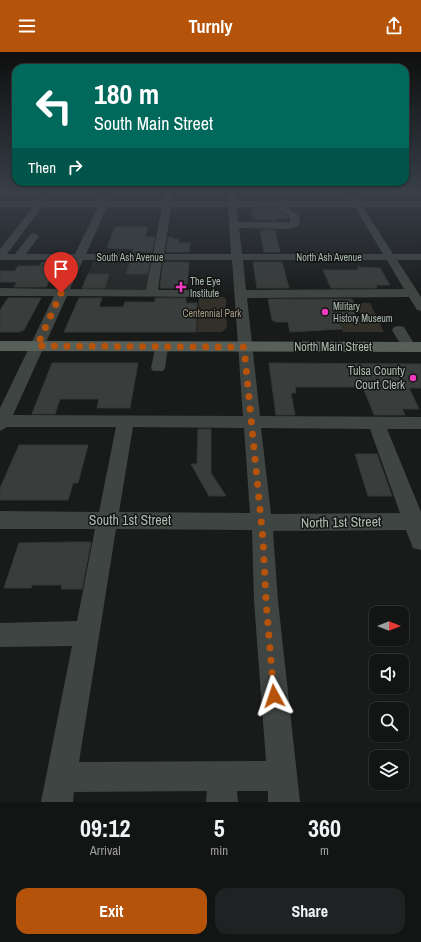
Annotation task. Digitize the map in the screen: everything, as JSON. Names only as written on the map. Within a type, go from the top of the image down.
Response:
[{"type":"main road","name":"North Main Street","points":[[0,346],[415,347]]},
{"type":"street","points":[[0,256],[22,228]]},
{"type":"street","points":[[92,228],[1,422],[421,423]]},
{"type":"street","points":[[151,294],[162,228]]},
{"type":"street","points":[[125,422],[60,789],[282,789],[234,228]]},
{"type":"street","points":[[372,228],[421,307]]},
{"type":"street","points":[[19,256],[34,236]]},
{"type":"street","points":[[80,253],[100,247]]},
{"type":"street","name":"South Ash Avenue","points":[[0,256],[35,256],[80,253],[157,257],[236,257]]},
{"type":"street","points":[[0,264],[31,263],[35,256]]},
{"type":"street","name":"North Ash Avenue","points":[[236,257],[421,257]]},
{"type":"street","points":[[0,284],[151,294],[204,294]]},
{"type":"street","points":[[0,292],[63,288]]},
{"type":"street","points":[[239,294],[412,293]]},
{"type":"street","points":[[399,330],[415,347]]},
{"type":"street","points":[[158,368],[161,347]]},
{"type":"street","points":[[377,424],[418,521],[421,541]]},
{"type":"street","name":"South 1st Street","points":[[0,520],[260,522]]},
{"type":"street","name":"North 1st Street","points":[[260,522],[418,521]]},
{"type":"street","points":[[0,635],[87,633]]},
{"type":"shaded area","points":[[93,262],[155,262],[150,291],[81,291]]},
{"type":"green space","name":"Centennial Park","points":[[199,297],[223,297],[226,299],[227,327],[222,332],[197,332]]},
{"type":"green space","points":[[353,303],[370,303],[384,332],[343,332],[337,316],[362,316]]},
{"type":"building","points":[[115,228],[148,228],[145,237],[155,237],[152,252],[132,252],[133,249],[107,248]]},
{"type":"building","points":[[260,230],[275,230],[280,252],[264,252]]},
{"type":"building","points":[[168,237],[179,239],[178,243],[190,243],[189,252],[166,252]]},
{"type":"building","points":[[42,262],[60,262],[46,287],[14,287],[17,282],[0,282],[0,271],[15,271],[18,266],[39,266]]},
{"type":"building","points":[[130,262],[150,262],[148,274],[126,274]]},
{"type":"building","points":[[163,262],[189,262],[187,288],[160,288]]},
{"type":"building","points":[[253,262],[282,262],[289,288],[257,288]]},
{"type":"building","points":[[357,267],[380,268],[390,285],[376,285],[377,288],[331,288],[323,270],[359,270]]},
{"type":"building","points":[[88,274],[109,274],[105,288],[82,288]]},
{"type":"building","points":[[8,298],[41,298],[24,330],[19,332],[0,332],[0,310]]},
{"type":"building","points":[[79,298],[102,298],[99,307],[123,307],[125,302],[155,302],[155,298],[186,298],[186,303],[197,303],[196,332],[64,332]]},
{"type":"building","points":[[268,299],[352,299],[356,308],[353,308],[356,316],[337,316],[342,329],[290,332],[288,322],[276,322],[272,320]]},
{"type":"building","points":[[52,363],[138,363],[130,408],[97,408],[99,399],[60,399],[55,414],[32,414]]},
{"type":"building","points":[[269,363],[421,364],[421,388],[409,388],[419,409],[402,409],[405,415],[374,415],[363,387],[295,387],[296,393],[291,393],[295,415],[276,415]]},
{"type":"building","points":[[198,429],[211,429],[211,473],[226,496],[209,496],[191,464],[197,464]]},
{"type":"building","points":[[19,445],[88,445],[78,483],[73,483],[68,500],[0,500],[0,488]]},
{"type":"building","points":[[355,454],[377,454],[392,496],[368,496]]},
{"type":"building","points":[[91,542],[82,589],[61,589],[62,585],[32,585],[31,588],[4,588],[19,543]]},
{"type":"place","name":"The Eye Institute","points":[[181,287]]},
{"type":"place","name":"Military History Museum","points":[[325,312]]},
{"type":"place","name":"Tulsa County Court Clerk","points":[[413,378]]},
{"type":"route","points":[[61,293],[37,346],[244,347],[258,504],[263,540],[266,601],[274,696]]}]
